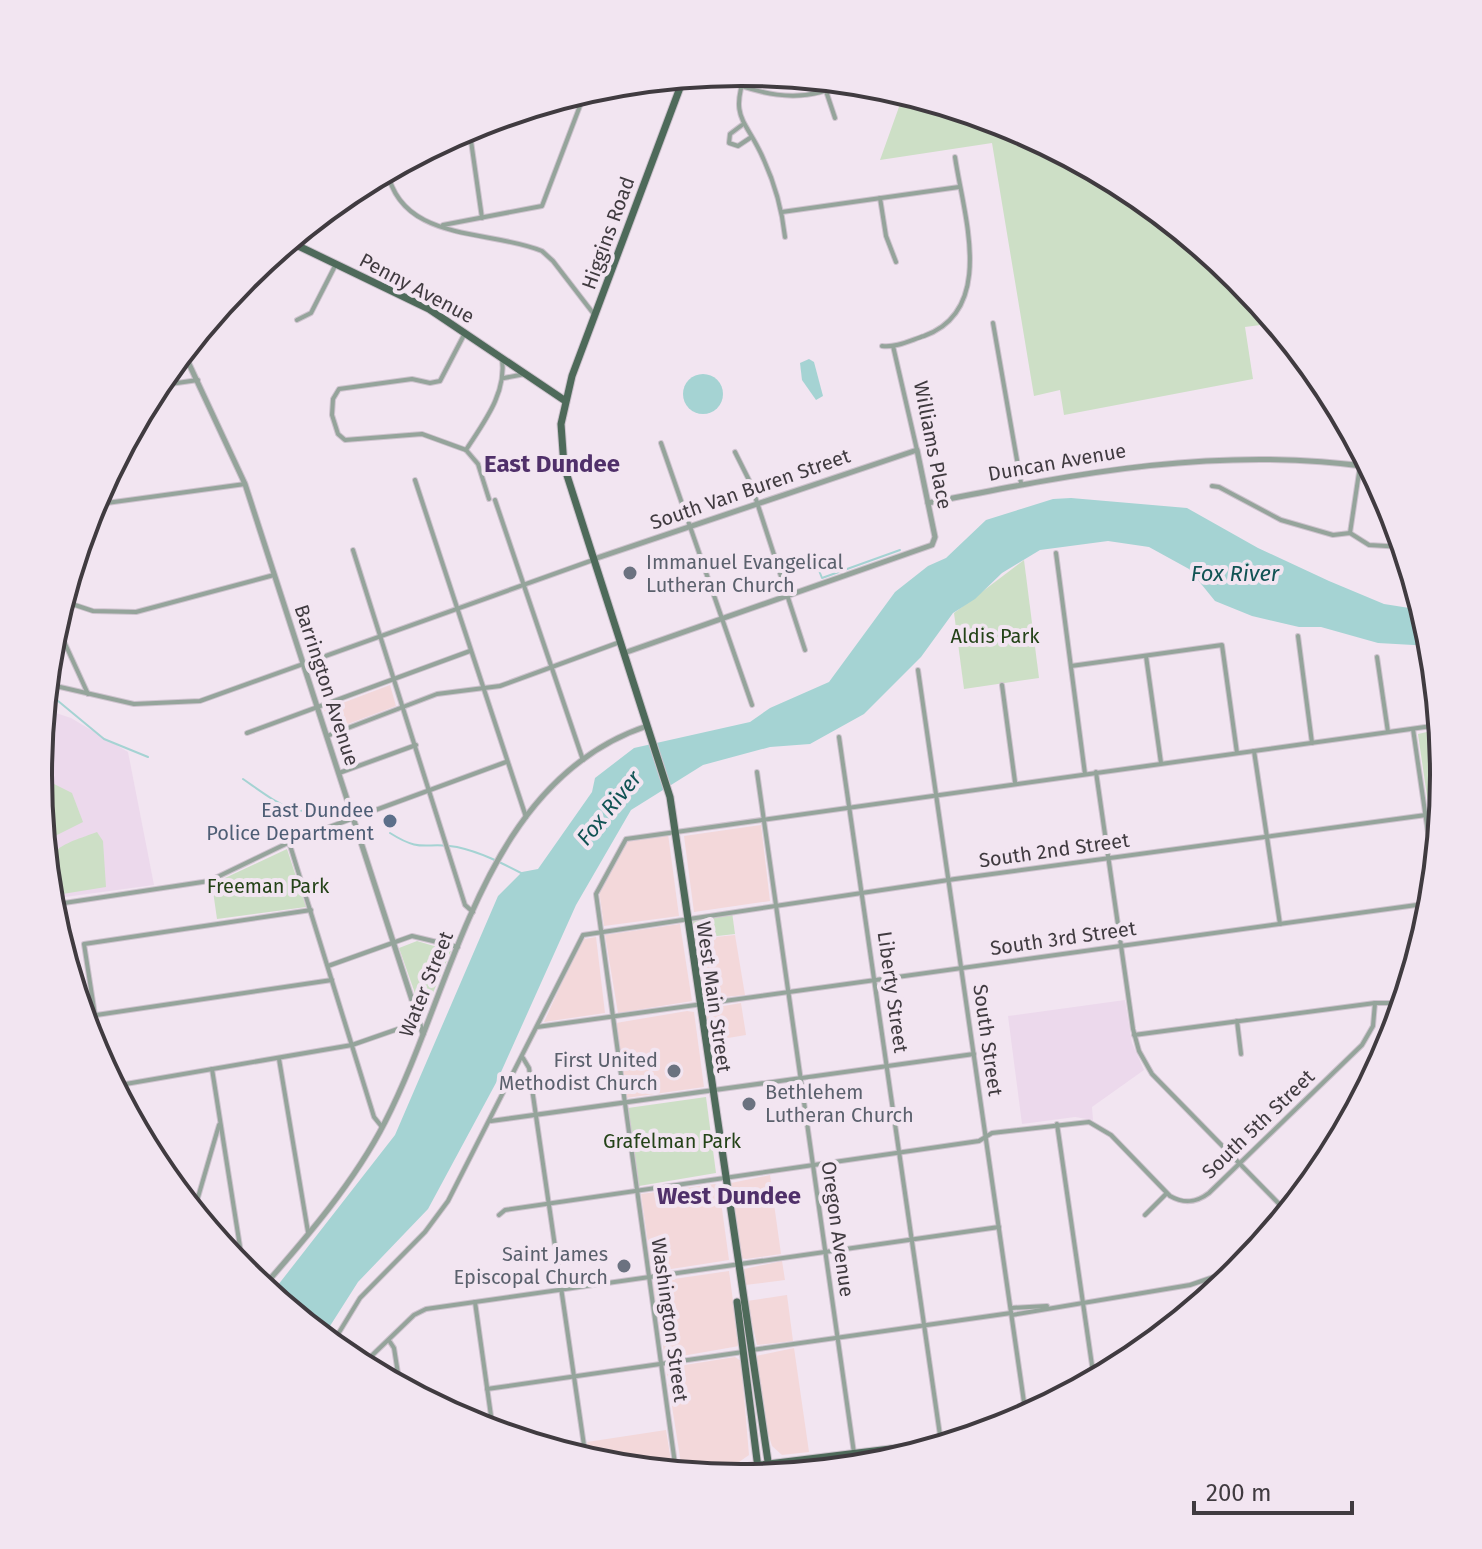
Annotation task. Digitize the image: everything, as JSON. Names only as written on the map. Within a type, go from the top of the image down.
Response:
[{"type":"main road","name":"Higgins Road","points":[[593,560],[563,460],[560,432],[564,400],[680,88]]},
{"type":"main road","name":"Penny Avenue","points":[[299,246],[423,306],[466,331],[564,400]]},
{"type":"main road","name":"West Main Street","points":[[593,560],[669,794],[736,1264],[758,1463]]},
{"type":"main road","name":"West Main Street","points":[[746,1351],[768,1463]]},
{"type":"main road","points":[[771,1463],[869,1451]]},
{"type":"street","points":[[785,237],[782,212],[763,157],[742,125],[738,107],[741,87],[786,96],[826,91],[835,118]]},
{"type":"street","points":[[437,226],[538,208],[546,199],[580,105]]},
{"type":"street","points":[[742,125],[729,135],[729,143],[738,146],[751,138]]},
{"type":"street","points":[[471,141],[482,218]]},
{"type":"street","points":[[882,346],[893,346],[938,331],[953,320],[962,306],[970,257],[955,157]]},
{"type":"street","points":[[390,182],[416,217],[437,226],[542,251],[595,315]]},
{"type":"street","points":[[782,212],[959,187]]},
{"type":"street","points":[[880,198],[886,236],[896,262]]},
{"type":"street","points":[[297,320],[311,313],[336,264]]},
{"type":"street","points":[[993,323],[1021,483]]},
{"type":"street","points":[[466,331],[439,382],[414,379],[343,388],[334,397],[332,413],[337,432],[345,440],[422,434],[466,450],[478,464],[583,760]]},
{"type":"street","name":"Williams Place","points":[[788,596],[928,547],[935,539],[893,346]]},
{"type":"street","points":[[466,450],[504,378],[502,358]]},
{"type":"street","name":"Barrington Avenue","points":[[189,362],[245,484],[423,1034]]},
{"type":"street","points":[[504,378],[525,374]]},
{"type":"street","points":[[174,383],[198,380]]},
{"type":"street","points":[[661,443],[752,705]]},
{"type":"street","name":"South Van Buren Street","points":[[593,560],[917,450]]},
{"type":"street","points":[[735,452],[757,504],[805,650]]},
{"type":"street","name":"Duncan Avenue","points":[[928,503],[1021,483],[1121,467],[1194,460],[1283,460],[1357,466]]},
{"type":"street","points":[[1350,533],[1359,471]]},
{"type":"street","points":[[415,480],[526,817]]},
{"type":"street","points":[[108,503],[245,484]]},
{"type":"street","points":[[1212,486],[1281,520],[1333,535],[1350,533],[1369,545],[1391,546]]},
{"type":"street","points":[[353,550],[465,905],[473,912]]},
{"type":"street","points":[[1056,553],[1085,774]]},
{"type":"street","points":[[58,686],[141,704],[191,703],[593,560]]},
{"type":"street","points":[[73,604],[93,611],[136,612],[274,575]]},
{"type":"street","points":[[624,653],[788,596]]},
{"type":"street","points":[[1298,636],[1312,743]]},
{"type":"street","points":[[65,642],[88,694]]},
{"type":"street","points":[[327,736],[453,689],[510,683],[620,642]]},
{"type":"street","points":[[1071,666],[1222,645],[1237,753]]},
{"type":"street","points":[[247,733],[470,651]]},
{"type":"street","points":[[1146,656],[1161,763]]},
{"type":"street","points":[[1377,657],[1388,732]]},
{"type":"street","name":"South Street","points":[[918,670],[1024,1402]]},
{"type":"street","points":[[1002,685],[1015,783]]},
{"type":"street","name":"Water Street","points":[[271,1278],[308,1232],[382,1127],[499,856],[553,785],[583,760],[648,725]]},
{"type":"street","points":[[675,831],[1429,727]]},
{"type":"street","points":[[1413,729],[1428,829]]},
{"type":"street","name":"Liberty Street","points":[[839,737],[940,1434]]},
{"type":"street","points":[[339,773],[416,745]]},
{"type":"street","points":[[1254,751],[1280,924]]},
{"type":"street","points":[[64,903],[209,881],[289,841],[506,762]]},
{"type":"street","name":"Oregon Avenue","points":[[757,772],[854,1453]]},
{"type":"street","points":[[1096,772],[1134,1035],[1149,1069],[1280,1204]]},
{"type":"street","name":"South 2nd Street","points":[[537,1027],[583,935],[1426,815]]},
{"type":"street","name":"Washington Street","points":[[674,1460],[610,1018],[597,889],[626,838],[675,831]]},
{"type":"street","points":[[289,841],[374,1117],[382,1127]]},
{"type":"street","name":"South 3rd Street","points":[[537,1027],[1418,905]]},
{"type":"street","points":[[94,1011],[84,944],[311,910]]},
{"type":"street","points":[[328,966],[418,936],[458,947]]},
{"type":"street","points":[[96,1015],[332,980]]},
{"type":"street","name":"South 5th Street","points":[[1166,1193],[1184,1202],[1200,1199],[1240,1163],[1364,1042],[1374,1023],[1375,1003]]},
{"type":"street","points":[[1134,1035],[1390,1003]]},
{"type":"street","points":[[1237,1021],[1241,1054]]},
{"type":"street","points":[[126,1084],[352,1045],[418,1022]]},
{"type":"street","points":[[339,1333],[360,1298],[442,1210],[491,1121],[537,1027]]},
{"type":"street","points":[[491,1121],[974,1054]]},
{"type":"street","points":[[523,1058],[529,1066],[584,1445]]},
{"type":"street","points":[[279,1059],[308,1232]]},
{"type":"street","points":[[212,1069],[240,1247]]},
{"type":"street","points":[[198,1198],[220,1121]]},
{"type":"street","points":[[499,1215],[505,1210],[979,1141],[986,1137],[1082,1121],[1102,1128],[1166,1193],[1145,1215]]},
{"type":"street","points":[[1057,1124],[1092,1367]]},
{"type":"street","points":[[373,1356],[418,1312],[999,1227]]},
{"type":"street","points":[[487,1389],[1208,1280]]},
{"type":"street","points":[[475,1302],[491,1416]]},
{"type":"street","points":[[390,1342],[394,1347],[398,1372]]},
{"type":"shaded area","points":[[390,685],[396,706],[332,730],[324,710]]},
{"type":"shaded area","points":[[55,713],[71,718],[128,752],[154,885],[63,897],[53,820]]},
{"type":"shaded area","points":[[761,825],[770,901],[694,912],[684,836]]},
{"type":"shaded area","points":[[668,834],[679,916],[604,926],[599,890],[628,839]]},
{"type":"shaded area","points":[[680,924],[692,1001],[618,1013],[605,935]]},
{"type":"shaded area","points":[[735,935],[745,995],[704,999],[696,939]]},
{"type":"shaded area","points":[[596,937],[605,1013],[544,1022],[579,945],[584,939]]},
{"type":"shaded area","points":[[1125,1000],[1132,1043],[1144,1070],[1092,1107],[1093,1120],[1075,1117],[1022,1124],[1008,1016]]},
{"type":"shaded area","points":[[741,1003],[746,1035],[710,1041],[706,1009]]},
{"type":"shaded area","points":[[694,1012],[704,1087],[626,1098],[616,1023]]},
{"type":"shaded area","points":[[770,1175],[781,1254],[741,1258],[731,1183]]},
{"type":"shaded area","points":[[715,1184],[719,1187],[729,1260],[652,1272],[641,1194]]},
{"type":"shaded area","points":[[782,1261],[785,1280],[745,1285],[744,1269]]},
{"type":"shaded area","points":[[729,1271],[739,1346],[665,1359],[653,1282]]},
{"type":"shaded area","points":[[787,1295],[793,1341],[757,1345],[747,1301]]},
{"type":"shaded area","points":[[794,1348],[809,1452],[782,1455],[772,1446],[765,1423],[756,1356]]},
{"type":"shaded area","points":[[735,1357],[741,1361],[749,1455],[739,1462],[729,1463],[681,1461],[666,1368]]},
{"type":"shaded area","points":[[666,1430],[671,1460],[607,1450],[588,1446],[587,1442]]},
{"type":"green space","points":[[900,105],[1005,138],[1086,178],[1124,202],[1195,256],[1259,320],[1263,325],[1245,327],[1253,379],[1064,415],[1060,390],[1034,396],[992,143],[880,160]]},
{"type":"green space","name":"Aldis Park","points":[[1024,560],[1039,678],[964,689],[954,613]]},
{"type":"green space","points":[[1429,731],[1429,811],[1418,734]]},
{"type":"green space","points":[[52,783],[72,793],[83,822],[55,836]]},
{"type":"green space","points":[[97,832],[103,841],[106,887],[63,894],[56,851]]},
{"type":"green space","name":"Freeman Park","points":[[287,849],[306,907],[217,919],[212,884]]},
{"type":"green space","points":[[732,912],[735,934],[691,939],[688,919]]},
{"type":"green space","points":[[417,941],[451,951],[423,1016],[399,948]]},
{"type":"green space","name":"Grafelman Park","points":[[706,1097],[716,1173],[639,1186],[628,1108]]},
{"type":"water","points":[[809,359],[814,362],[823,396],[816,400],[802,380],[800,363]]},
{"type":"water","points":[[703,374],[717,380],[723,394],[717,408],[703,414],[689,408],[683,394],[689,380]]},
{"type":"water","name":"Fox River","points":[[1053,499],[1187,508],[1258,548],[1329,581],[1384,604],[1410,608],[1418,645],[1378,643],[1321,627],[1299,627],[1252,616],[1215,601],[1189,569],[1149,547],[1108,541],[1040,550],[1002,573],[975,599],[953,613],[921,657],[864,714],[810,744],[770,747],[703,765],[631,810],[576,905],[497,1081],[428,1209],[358,1282],[330,1327],[278,1285],[395,1135],[498,896],[522,872],[538,869],[592,792],[595,778],[634,748],[750,722],[770,708],[829,682],[895,592],[928,566],[946,558],[986,520]]},
{"type":"waterway","points":[[818,568],[822,578],[900,550]]},
{"type":"waterway","points":[[56,700],[104,739],[148,757]]},
{"type":"waterway","points":[[243,779],[288,807],[310,812],[341,813]]},
{"type":"waterway","points":[[390,833],[417,845],[466,849],[523,874]]},
{"type":"place","name":"Immanuel Evangelical Lutheran Church","points":[[630,573]]},
{"type":"place","name":"East Dundee Police Department","points":[[390,821]]},
{"type":"place","name":"First United Methodist Church","points":[[674,1071]]},
{"type":"place","name":"Bethlehem Lutheran Church","points":[[749,1104]]},
{"type":"place","name":"Saint James Episcopal Church","points":[[624,1266]]},
{"type":"district","name":"East Dundee","points":[[552,464]]},
{"type":"district","name":"West Dundee","points":[[729,1196]]}]
